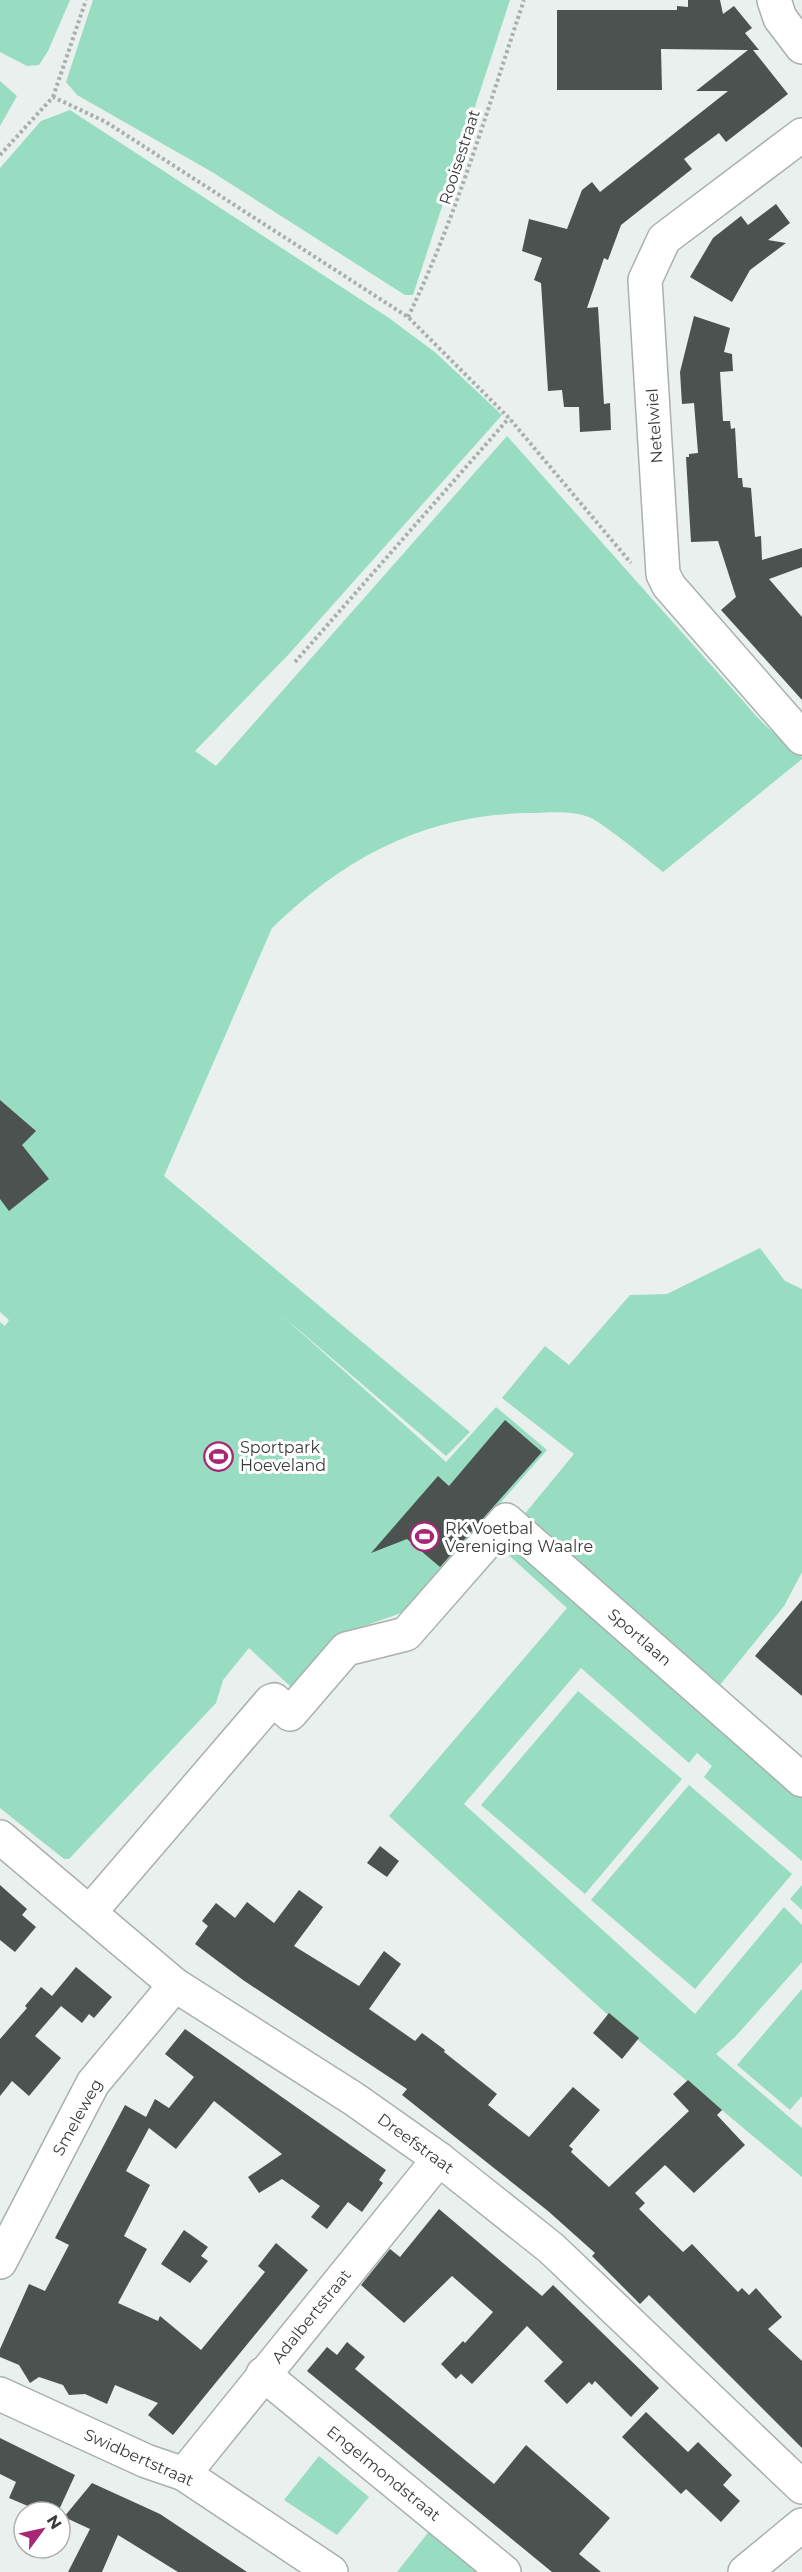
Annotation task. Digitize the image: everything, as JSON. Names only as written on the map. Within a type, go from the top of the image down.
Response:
[{"type":"street","points":[[774,0],[780,18],[802,47]]},
{"type":"street","name":"Netelwiel","points":[[802,135],[664,239],[645,280],[663,574],[669,586],[802,738]]},
{"type":"street","name":"Sportlaan","points":[[90,1912],[271,1701],[274,1700],[290,1714],[346,1649],[406,1634],[506,1520],[802,1779]]},
{"type":"street","name":"Dreefstraat","points":[[0,1837],[175,1985],[354,2099],[439,2159],[551,2247],[802,2487]]},
{"type":"street","name":"Smeleweg","points":[[0,2262],[93,2083],[175,1985]]},
{"type":"street","name":"Adalbertstraat","points":[[184,2474],[439,2159]]},
{"type":"street","name":"Engelmondstraat","points":[[263,2374],[504,2572]]},
{"type":"street","name":"Swidbertstraat","points":[[0,2394],[146,2462],[184,2474],[331,2572]]},
{"type":"street","points":[[745,2572],[802,2525]]},
{"type":"path","points":[[0,155],[54,97],[86,0]]},
{"type":"path","name":"Rooisestraat","points":[[408,317],[433,265],[454,210],[524,0]]},
{"type":"path","points":[[54,97],[106,122],[408,317],[509,418],[634,567]]},
{"type":"path","points":[[295,662],[509,418]]},
{"type":"green space","points":[[0,0],[70,0],[48,51],[39,65],[27,66],[0,52]]},
{"type":"green space","points":[[93,0],[510,0],[413,295],[405,295],[212,172],[77,95],[66,82]]},
{"type":"green space","points":[[0,81],[17,96],[0,126]]},
{"type":"green space","points":[[70,110],[389,318],[436,353],[502,415],[289,654],[195,751],[216,766],[507,436],[758,718],[772,731],[795,745],[802,759],[663,872],[612,832],[586,816],[557,812],[489,816],[453,822],[420,832],[357,861],[299,903],[272,928],[164,1176],[470,1432],[446,1456],[279,1313],[446,1462],[496,1407],[547,1450],[404,1612],[333,1637],[291,1687],[249,1648],[223,1680],[216,1703],[69,1859],[64,1859],[0,1808],[0,1322],[5,1326],[9,1320],[0,1312],[0,168],[41,121]]},
{"type":"green space","points":[[760,1248],[785,1281],[802,1289],[802,1572],[784,1606],[715,1691],[518,1522],[574,1454],[502,1398],[545,1346],[569,1365],[630,1295],[667,1294]]},
{"type":"green space","points":[[514,1537],[802,1785],[802,1861],[704,1777],[712,1766],[697,1753],[689,1763],[581,1668],[464,1804],[695,2014],[784,1907],[802,1925],[802,1962],[735,2037],[716,2054],[802,2128],[802,2177],[608,2015],[389,1816],[567,1608],[502,1549]]},
{"type":"green space","points":[[578,1691],[682,1779],[585,1894],[481,1805]]},
{"type":"green space","points":[[689,1785],[792,1874],[695,1989],[591,1900]]},
{"type":"green space","points":[[802,1885],[802,1910],[790,1899]]},
{"type":"green space","points":[[802,1989],[802,2096],[790,2110],[737,2065]]},
{"type":"green space","points":[[319,2456],[369,2497],[337,2535],[284,2500]]},
{"type":"green space","points":[[431,2529],[481,2572],[397,2572]]},
{"type":"building","points":[[688,0],[720,0],[723,14],[734,6],[752,28],[745,33],[759,50],[753,50],[788,94],[726,142],[719,133],[684,159],[692,169],[621,225],[608,260],[604,258],[587,308],[598,307],[604,404],[610,403],[611,430],[580,432],[579,407],[564,407],[562,390],[548,391],[541,283],[534,280],[542,258],[522,251],[529,219],[567,229],[582,190],[592,182],[600,192],[728,91],[696,91],[748,50],[661,49],[662,90],[557,90],[557,10],[677,10],[677,6],[688,7]]},
{"type":"building","points":[[776,204],[790,223],[768,240],[786,243],[750,270],[732,302],[690,277],[713,238],[741,216],[748,225]]},
{"type":"building","points":[[694,316],[730,328],[724,352],[732,354],[733,371],[720,372],[723,421],[730,421],[731,429],[735,428],[738,478],[742,478],[743,487],[751,488],[755,537],[761,536],[762,560],[802,548],[802,567],[769,579],[802,617],[802,700],[721,610],[736,597],[718,541],[691,542],[686,457],[689,457],[689,454],[698,453],[694,403],[682,404],[680,372]]},
{"type":"building","points":[[0,1100],[36,1131],[22,1145],[49,1179],[9,1211],[0,1199]]},
{"type":"building","points":[[505,1420],[542,1452],[440,1567],[407,1539],[371,1553],[438,1476],[449,1486]]},
{"type":"building","points":[[802,1600],[802,1696],[755,1656]]},
{"type":"building","points":[[380,1846],[399,1861],[387,1877],[367,1863]]},
{"type":"building","points":[[0,1885],[27,1909],[22,1915],[36,1927],[15,1952],[0,1940]]},
{"type":"building","points":[[299,1890],[323,1907],[294,1946],[359,1986],[384,1951],[401,1964],[369,2009],[415,2041],[422,2033],[445,2050],[444,2052],[497,2094],[488,2105],[529,2137],[573,2087],[600,2110],[569,2146],[573,2149],[571,2152],[609,2187],[689,2111],[673,2094],[688,2080],[722,2110],[717,2115],[745,2145],[694,2193],[665,2165],[635,2193],[645,2203],[639,2209],[683,2252],[692,2244],[738,2292],[742,2288],[749,2295],[756,2288],[782,2317],[768,2329],[802,2361],[802,2448],[649,2295],[640,2304],[592,2256],[595,2253],[548,2211],[402,2095],[407,2089],[243,1980],[195,1944],[208,1926],[202,1921],[216,1903],[235,1918],[247,1902],[274,1923]]},
{"type":"building","points":[[76,1967],[112,1997],[94,2018],[89,2014],[82,2023],[61,2006],[35,2036],[61,2058],[29,2096],[12,2081],[0,2096],[0,2039],[27,2008],[25,2006],[41,1987],[52,1996]]},
{"type":"building","points":[[609,2013],[639,2038],[622,2059],[593,2033]]},
{"type":"building","points":[[185,2029],[386,2170],[379,2180],[383,2183],[362,2212],[348,2202],[327,2229],[311,2217],[320,2206],[282,2179],[259,2193],[248,2177],[282,2154],[214,2101],[176,2149],[149,2128],[126,2171],[150,2185],[124,2236],[147,2249],[118,2303],[158,2321],[160,2316],[201,2350],[265,2272],[258,2266],[276,2243],[308,2270],[173,2435],[148,2415],[158,2403],[115,2385],[107,2404],[85,2394],[69,2395],[63,2385],[39,2377],[30,2383],[19,2365],[0,2357],[0,2349],[29,2284],[45,2291],[69,2245],[55,2238],[125,2105],[146,2117],[155,2099],[169,2108],[194,2077],[165,2054]]},
{"type":"building","points":[[439,2209],[542,2296],[553,2285],[659,2388],[631,2417],[595,2381],[592,2385],[589,2382],[567,2404],[544,2381],[563,2362],[527,2326],[472,2384],[461,2374],[456,2379],[441,2364],[463,2341],[465,2343],[493,2312],[452,2276],[404,2323],[361,2285],[390,2249],[400,2257]]},
{"type":"building","points":[[184,2230],[208,2247],[201,2256],[208,2261],[190,2283],[161,2264]]},
{"type":"building","points":[[347,2342],[365,2357],[355,2369],[494,2484],[526,2445],[610,2518],[579,2554],[601,2572],[552,2572],[307,2371],[327,2347],[337,2355]]},
{"type":"building","points":[[646,2412],[688,2452],[698,2442],[732,2475],[723,2485],[740,2501],[721,2522],[686,2489],[681,2494],[622,2437]]},
{"type":"building","points":[[0,2438],[75,2475],[64,2500],[14,2500],[9,2498],[16,2482],[0,2474]]},
{"type":"building","points":[[92,2483],[160,2514],[247,2572],[178,2572],[118,2535],[102,2572],[68,2572],[90,2529],[72,2521],[72,2507]]},
{"type":"place","name":"Sportpark Hoeveland","points":[[219,1456]]},
{"type":"place","name":"RK Voetbal Vereniging Waalre","points":[[424,1537]]}]
